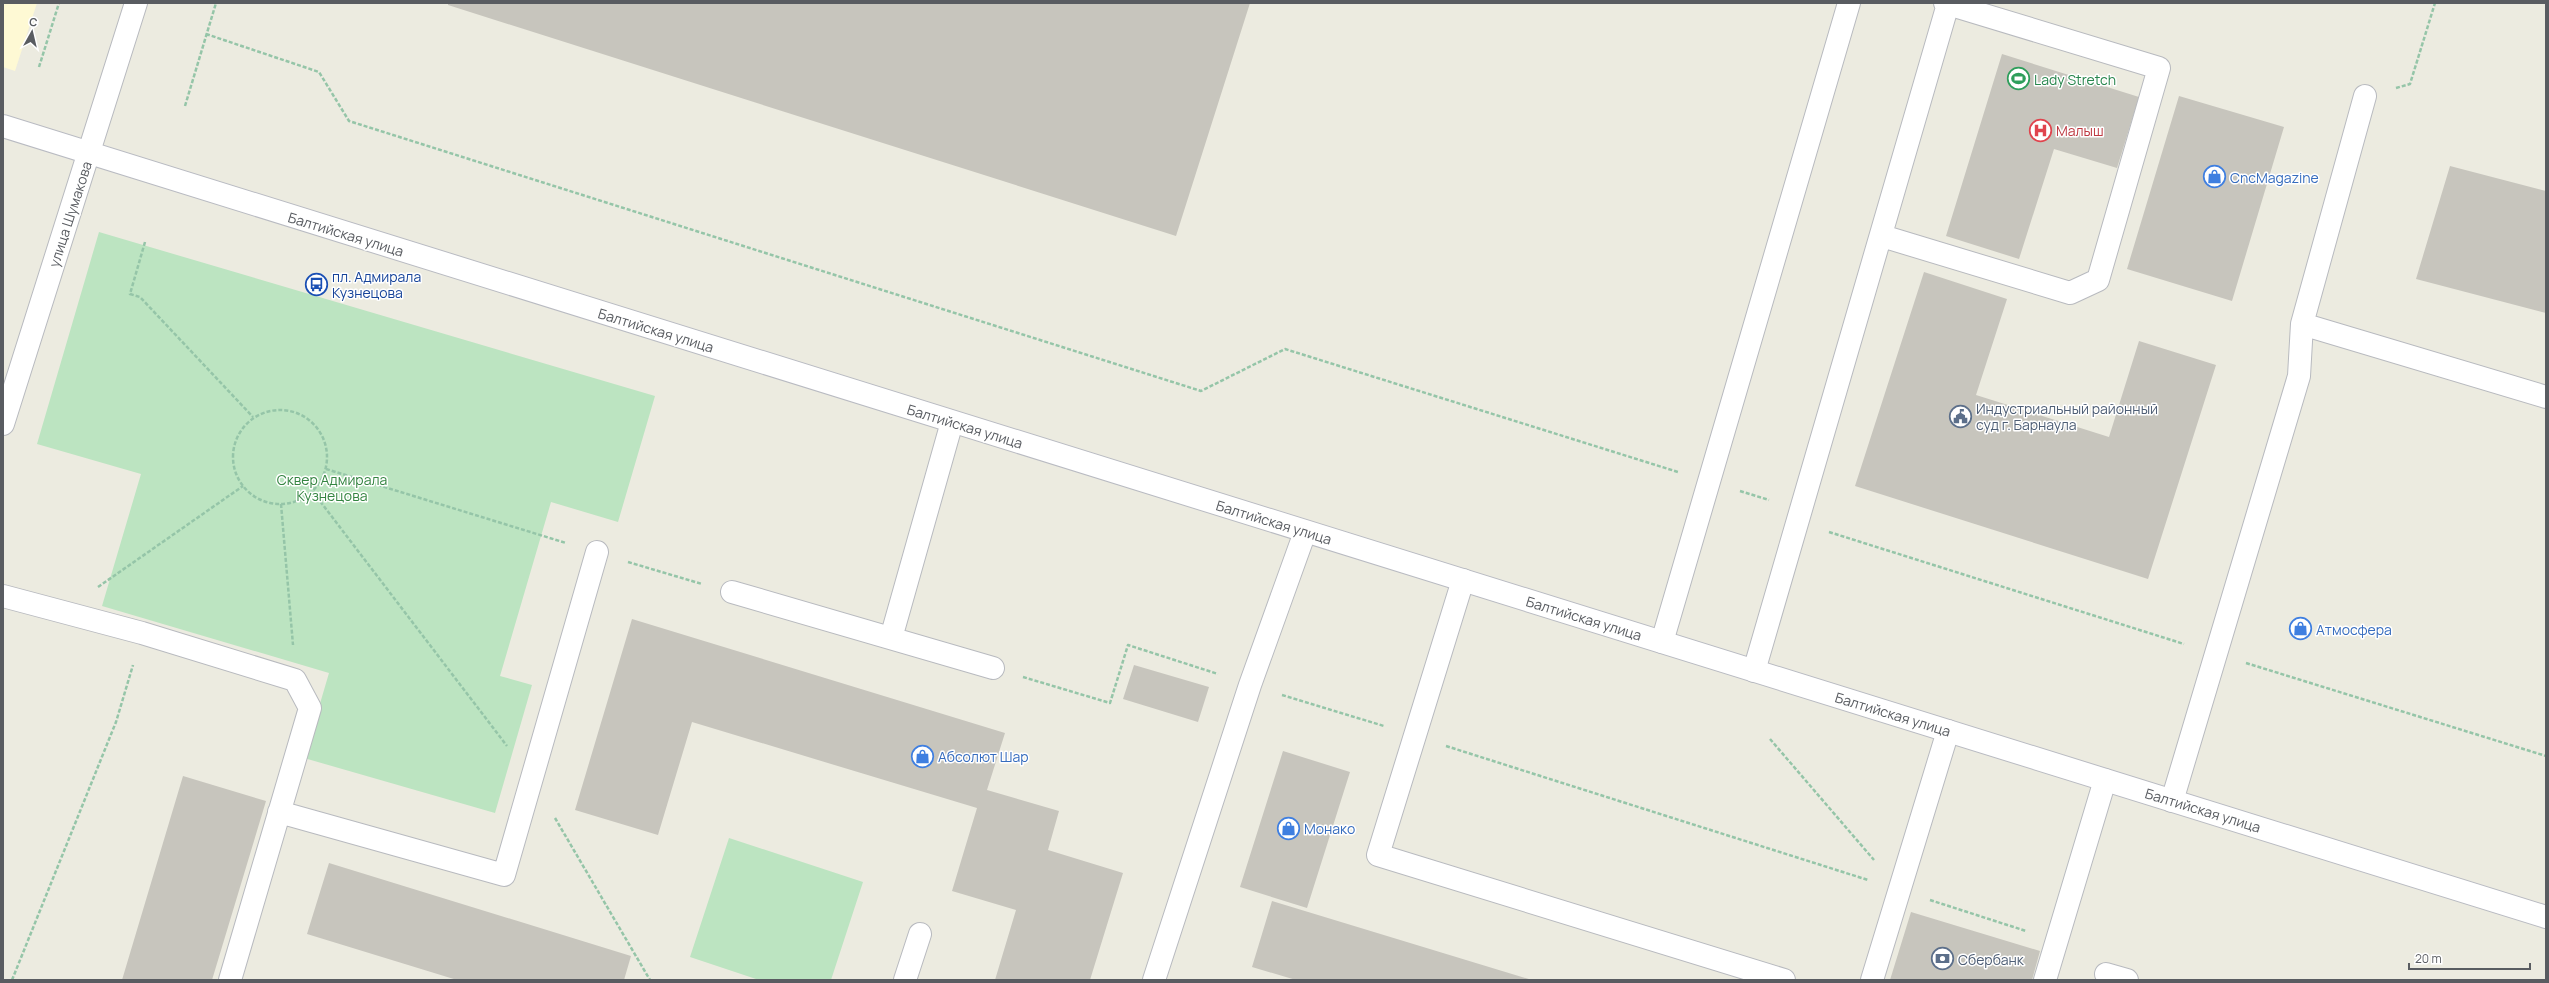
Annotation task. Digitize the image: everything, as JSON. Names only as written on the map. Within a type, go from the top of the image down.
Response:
[{"type":"main road","name":"улица Шумакова","points":[[3,424],[136,3]]},
{"type":"main road","points":[[1662,642],[1849,3]]},
{"type":"main road","points":[[1754,671],[1882,236],[1947,4],[2159,68],[2098,280],[2070,293],[1882,236]]},
{"type":"main road","points":[[2172,801],[2299,376],[2302,324],[2365,96]]},
{"type":"main road","name":"Балтийская улица","points":[[3,126],[2546,917]]},
{"type":"main road","points":[[2302,324],[2546,396]]},
{"type":"main road","points":[[891,638],[952,422]]},
{"type":"main road","points":[[1154,980],[1250,685],[1305,532]]},
{"type":"main road","points":[[280,812],[504,875],[597,552]]},
{"type":"main road","points":[[1463,580],[1378,856],[1784,980]]},
{"type":"main road","points":[[732,592],[992,668]]},
{"type":"main road","points":[[3,596],[142,633],[295,680],[310,708],[230,980]]},
{"type":"main road","points":[[1872,980],[1948,732]]},
{"type":"main road","points":[[2045,980],[2105,780]]},
{"type":"main road","points":[[905,980],[920,934]]},
{"type":"main road","points":[[2106,974],[2127,980]]},
{"type":"path","points":[[39,67],[59,3]]},
{"type":"path","points":[[185,106],[216,3]]},
{"type":"path","points":[[2365,96],[2410,84],[2435,3]]},
{"type":"path","points":[[206,34],[319,72],[349,121],[1201,391],[1285,348],[1801,509],[1820,521],[1829,532],[1827,539]]},
{"type":"path","points":[[145,242],[130,294],[140,297],[253,417]]},
{"type":"path","points":[[283,409],[299,413],[312,422],[322,434],[327,448],[326,469],[323,479],[313,492],[300,500],[281,504],[269,503],[255,497],[243,486],[235,473],[232,458],[234,442],[242,428],[253,417],[268,410],[283,409]]},
{"type":"path","points":[[326,469],[732,592]]},
{"type":"path","points":[[62,612],[243,486]]},
{"type":"path","points":[[313,492],[531,777],[650,980]]},
{"type":"path","points":[[281,504],[295,680]]},
{"type":"path","points":[[12,980],[116,722],[142,633]]},
{"type":"path","points":[[992,668],[1110,703],[1128,645],[2045,937],[2053,953]]},
{"type":"path","points":[[1770,739],[1900,890]]},
{"type":"shaded area","points":[[3,3],[37,3],[15,71],[3,67]]},
{"type":"green space","name":"Сквер Адмирала Кузнецова","points":[[99,232],[655,396],[618,522],[551,502],[500,676],[532,685],[495,813],[304,758],[329,673],[102,606],[141,474],[37,444]]},
{"type":"green space","points":[[729,838],[863,882],[831,980],[759,980],[690,957]]},
{"type":"building","points":[[448,3],[1250,3],[1176,236],[448,5]]},
{"type":"building","points":[[2002,54],[2139,97],[2117,168],[2054,149],[2019,259],[1946,236]]},
{"type":"building","points":[[2179,96],[2284,127],[2232,301],[2127,269]]},
{"type":"building","points":[[2450,166],[2546,191],[2546,313],[2416,279]]},
{"type":"building","name":"Индустриальный районный суд г. Барнаула","points":[[1924,272],[2007,299],[1976,395],[2109,437],[2139,341],[2216,365],[2148,579],[1855,486]]},
{"type":"building","points":[[632,619],[1005,733],[987,790],[1059,811],[1048,850],[1123,873],[1090,980],[995,980],[1016,910],[952,891],[977,808],[692,722],[658,835],[575,810]]},
{"type":"building","points":[[1134,665],[1209,687],[1198,722],[1123,699]]},
{"type":"building","points":[[1283,751],[1350,772],[1307,908],[1240,887]]},
{"type":"building","points":[[183,776],[266,801],[212,980],[122,980]]},
{"type":"building","points":[[329,863],[631,956],[624,980],[457,980],[307,934]]},
{"type":"building","points":[[1272,901],[1532,980],[1296,980],[1252,967]]},
{"type":"building","points":[[1911,912],[2040,951],[2032,980],[1890,980]]},
{"type":"place","name":"Lady Stretch","points":[[2018,79]]},
{"type":"place","name":"Малыш","points":[[2040,130]]},
{"type":"place","name":"CncMagazine","points":[[2215,177]]},
{"type":"place","name":"пл. Адмирала Кузнецова","points":[[317,284]]},
{"type":"place","name":"Индустриальный районный суд г. Барнаула","points":[[1960,416]]},
{"type":"place","name":"Атмосфера","points":[[2301,629]]},
{"type":"place","name":"Абсолют Шар","points":[[922,756]]},
{"type":"place","name":"Монако","points":[[1289,828]]},
{"type":"place","name":"Сбербанк","points":[[1942,959]]}]
